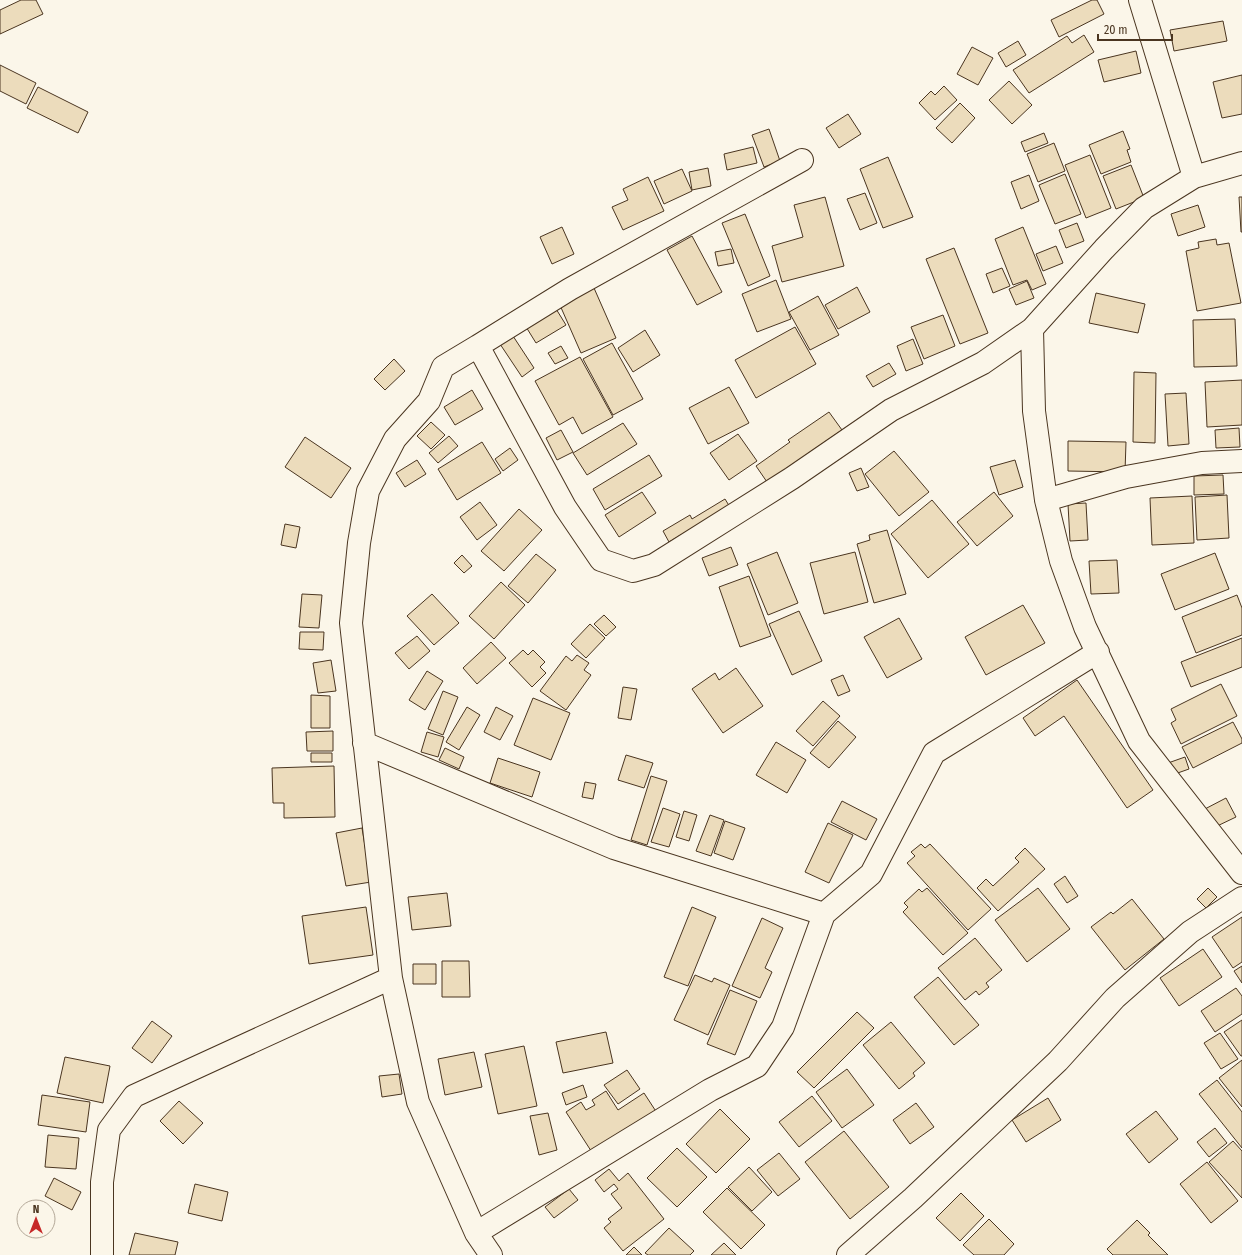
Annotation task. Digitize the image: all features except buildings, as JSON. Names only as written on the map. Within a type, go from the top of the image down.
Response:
[{"type":"street","points":[[1140,0],[1194,177]]},
{"type":"street","points":[[491,1255],[476,1232],[418,1102],[391,978],[351,622],[358,543],[368,491],[395,439],[429,401],[443,367],[570,289],[802,160]]},
{"type":"street","points":[[478,346],[565,507],[601,560],[633,571],[654,565],[792,478],[891,410],[983,363],[1032,329],[1104,249],[1144,208],[1194,177],[1242,163]]},
{"type":"street","points":[[1032,329],[1034,411],[1046,500],[1062,561],[1085,627],[1139,741],[1242,873]]},
{"type":"street","points":[[1046,500],[1126,477],[1202,462],[1242,461]]},
{"type":"street","points":[[476,1232],[710,1090],[757,1066],[783,1027],[824,914],[871,874],[934,753],[1098,652]]},
{"type":"street","points":[[364,743],[614,848],[824,914]]},
{"type":"street","points":[[848,1255],[913,1198],[1053,1067],[1115,998],[1190,932],[1242,898]]},
{"type":"street","points":[[102,1255],[102,1182],[109,1130],[134,1096],[391,978]]}]
